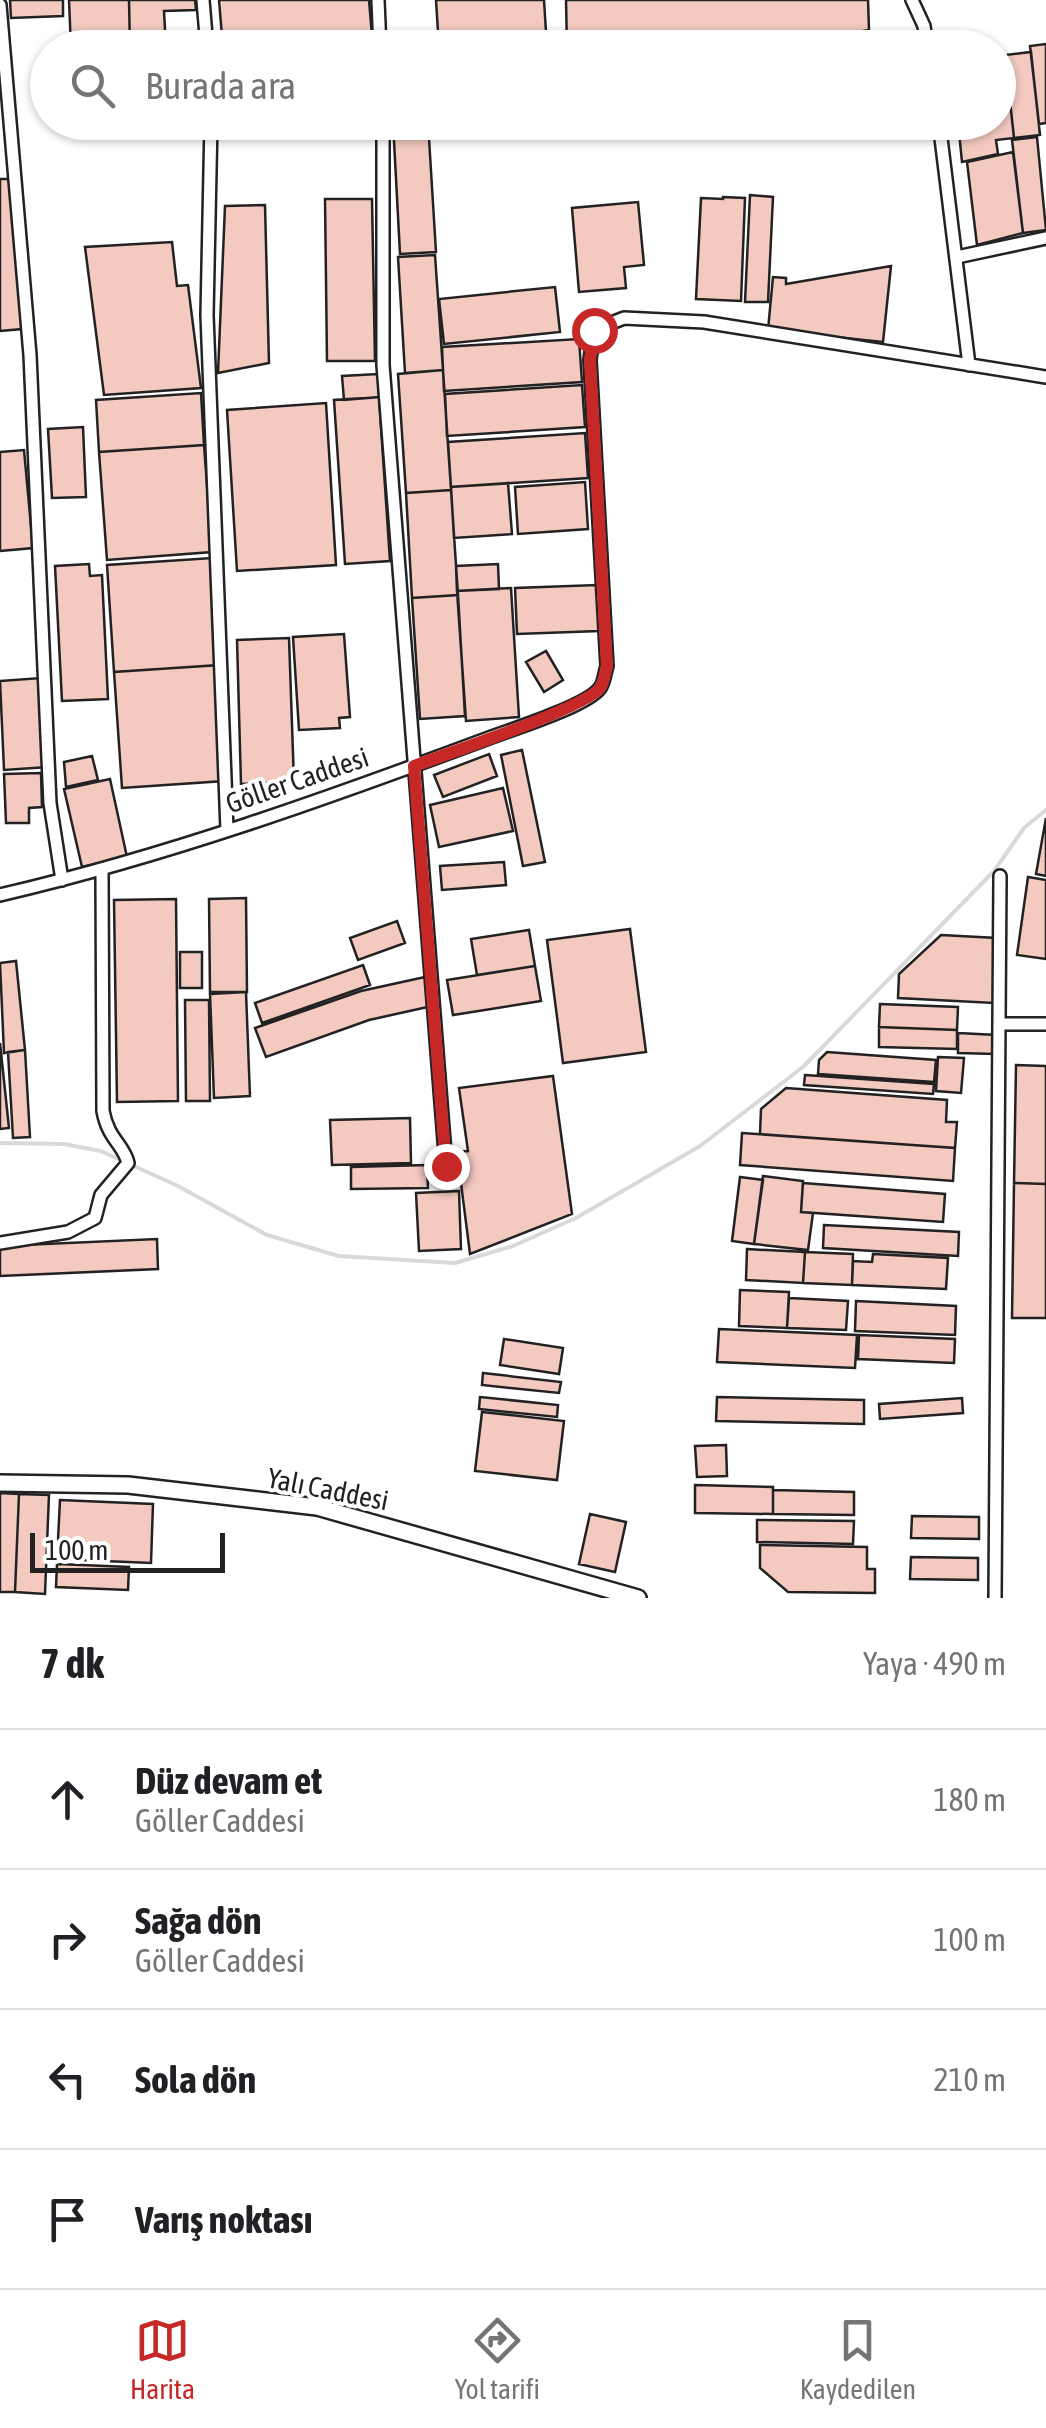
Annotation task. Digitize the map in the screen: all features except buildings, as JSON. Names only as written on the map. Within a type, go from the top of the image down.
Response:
[{"type":"street","points":[[204,0],[205,30]]},
{"type":"street","points":[[378,0],[379,30]]},
{"type":"street","points":[[912,0],[925,30]]},
{"type":"street","points":[[0,5],[4,102],[30,355],[50,803],[62,880]]},
{"type":"street","points":[[211,140],[207,316],[227,830]]},
{"type":"street","points":[[384,140],[383,365],[446,1166]]},
{"type":"street","points":[[941,140],[968,365],[1046,377]]},
{"type":"street","points":[[956,257],[1046,238]]},
{"type":"street","name":"Göller Caddesi","points":[[0,894],[102,871],[414,766],[552,714],[601,688],[607,666],[590,360],[594,330],[624,318],[686,320],[968,365]]},
{"type":"street","points":[[0,1243],[68,1232],[95,1218],[102,1195],[126,1167],[127,1156],[107,1130],[103,1111],[102,871]]},
{"type":"street","points":[[995,1598],[1000,876]]},
{"type":"street","points":[[999,1024],[1046,1024]]},
{"type":"street","name":"Yalı Caddesi","points":[[0,1482],[128,1485],[317,1507],[638,1598]]},
{"type":"waterway","points":[[0,1143],[64,1144],[101,1151],[178,1186],[267,1235],[339,1256],[455,1263],[513,1246],[576,1218],[700,1146],[803,1067],[994,871],[1024,828],[1046,810]]},
{"type":"route","points":[[446,1166],[414,766],[552,714],[601,688],[607,666],[590,360],[594,330]]}]
